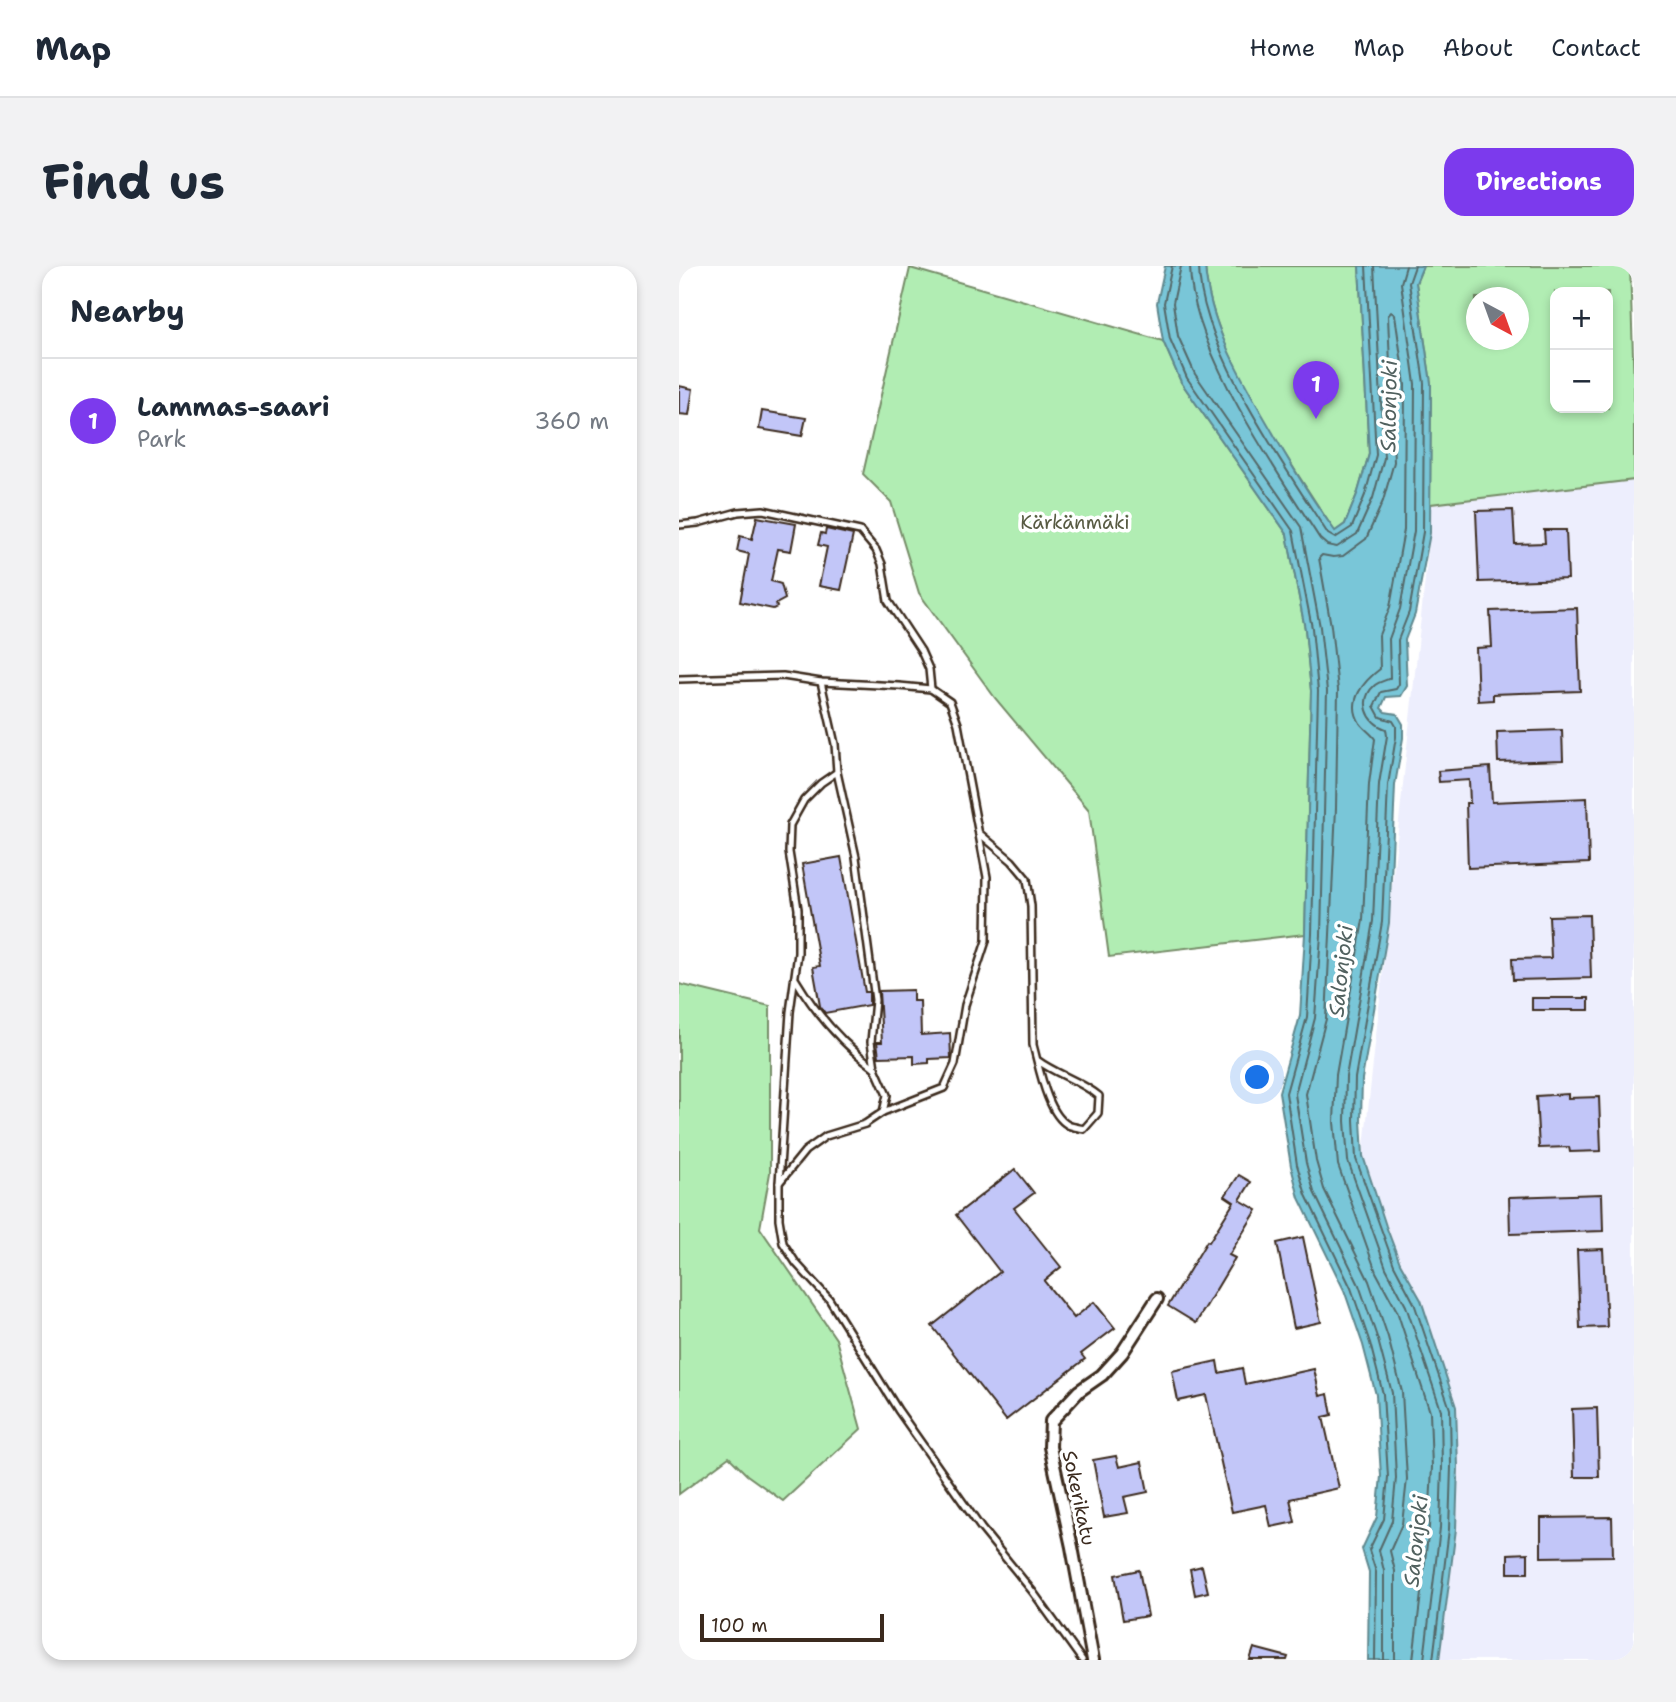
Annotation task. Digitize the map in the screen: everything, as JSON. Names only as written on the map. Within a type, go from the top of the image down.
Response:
[{"type":"street","name":"Sokerikatu","points":[[1093,1660],[1050,1447],[1051,1421],[1079,1391],[1102,1375],[1122,1353],[1157,1300]]},
{"type":"lane","points":[[679,524],[712,520],[738,512],[763,510],[860,531],[876,550],[882,564],[888,601],[925,660],[931,689]]},
{"type":"lane","points":[[679,679],[783,677],[931,689],[950,702],[958,724],[988,877],[986,941],[965,1005],[955,1064],[944,1088],[883,1112],[865,1124],[826,1136],[806,1151],[779,1183]]},
{"type":"lane","points":[[821,682],[856,857],[874,1000],[871,1042],[875,1068],[887,1095],[883,1112]]},
{"type":"lane","points":[[837,772],[804,800],[790,825],[789,852],[798,909],[798,953],[790,1013],[779,1183],[779,1219],[783,1244],[796,1264],[829,1299],[898,1410],[981,1528],[1033,1592],[1082,1660]]},
{"type":"lane","points":[[979,833],[1012,861],[1027,879],[1031,906],[1033,1045],[1037,1060],[1053,1112],[1068,1125],[1084,1129],[1098,1113],[1099,1096],[1086,1085],[1064,1077],[1037,1060]]},
{"type":"lane","points":[[795,978],[813,1009],[837,1036],[875,1068]]},
{"type":"shaded area","points":[[1634,480],[1634,1660],[1439,1660],[1456,1529],[1456,1407],[1421,1300],[1400,1263],[1363,1156],[1430,533],[1430,504]]},
{"type":"green space","points":[[1205,266],[1359,266],[1369,454],[1345,524],[1335,532],[1275,439],[1236,369],[1210,299]]},
{"type":"green space","points":[[1423,266],[1630,266],[1634,480],[1430,504],[1431,383],[1416,283]]},
{"type":"green space","name":"Kärkänmäki","points":[[910,268],[1163,341],[1181,382],[1287,534],[1305,629],[1311,691],[1305,934],[1109,957],[1089,810],[995,698],[919,593],[891,502],[863,474]]},
{"type":"green space","points":[[679,984],[770,1006],[770,1173],[760,1228],[836,1339],[861,1429],[783,1501],[747,1475],[729,1457],[679,1494]]},
{"type":"water","name":"Salonjoki","points":[[1165,266],[1205,266],[1219,329],[1237,369],[1292,466],[1335,531],[1345,524],[1369,454],[1359,266],[1423,266],[1416,283],[1431,383],[1430,533],[1415,614],[1405,640],[1407,686],[1401,696],[1386,697],[1381,708],[1385,712],[1397,714],[1403,724],[1403,738],[1395,785],[1389,923],[1362,1079],[1361,1120],[1363,1156],[1386,1226],[1400,1263],[1421,1300],[1456,1407],[1456,1529],[1439,1660],[1368,1660],[1369,1572],[1362,1549],[1377,1517],[1381,1476],[1376,1395],[1363,1345],[1344,1290],[1299,1198],[1279,1092],[1300,1016],[1305,934],[1311,691],[1305,629],[1287,534],[1181,382],[1163,341],[1157,303]]},
{"type":"building","points":[[679,386],[693,389],[689,415],[679,414]]},
{"type":"building","points":[[762,411],[806,418],[802,436],[759,429]]},
{"type":"building","points":[[1513,510],[1515,544],[1545,543],[1544,530],[1566,530],[1568,579],[1479,582],[1476,511]]},
{"type":"building","points":[[757,517],[796,524],[791,551],[778,549],[771,581],[781,584],[785,599],[773,609],[740,602],[749,554],[737,551],[740,536],[752,539]]},
{"type":"building","points":[[826,529],[853,535],[841,590],[819,586],[827,547],[818,545],[821,533],[825,534]]},
{"type":"building","points":[[1577,608],[1580,691],[1493,694],[1493,700],[1478,701],[1476,648],[1492,647],[1490,611]]},
{"type":"building","points":[[1562,730],[1563,760],[1498,762],[1497,732]]},
{"type":"building","points":[[1490,767],[1492,802],[1587,798],[1589,863],[1468,868],[1466,803],[1470,803],[1469,780],[1439,782],[1438,771]]},
{"type":"building","points":[[841,857],[865,992],[869,992],[869,1005],[825,1013],[820,1006],[813,967],[820,966],[802,864]]},
{"type":"building","points":[[1589,915],[1591,978],[1513,980],[1512,959],[1551,958],[1549,916]]},
{"type":"building","points":[[913,990],[913,1001],[920,1001],[921,1035],[950,1033],[951,1058],[929,1059],[929,1063],[914,1064],[914,1056],[879,1057],[877,1042],[882,1042],[879,991]]},
{"type":"building","points":[[1532,998],[1589,998],[1589,1010],[1532,1010]]},
{"type":"building","points":[[1568,1094],[1568,1098],[1599,1097],[1601,1151],[1570,1152],[1569,1147],[1539,1148],[1536,1096]]},
{"type":"building","points":[[1015,1169],[1034,1193],[1014,1208],[1061,1267],[1044,1281],[1074,1318],[1094,1302],[1115,1328],[1081,1354],[1085,1359],[1006,1420],[932,1326],[1000,1272],[956,1215]]},
{"type":"building","points":[[1239,1175],[1251,1182],[1240,1200],[1257,1210],[1229,1255],[1235,1258],[1196,1323],[1168,1306],[1234,1202],[1225,1196]]},
{"type":"building","points":[[1602,1194],[1603,1231],[1510,1234],[1509,1197]]},
{"type":"building","points":[[1303,1237],[1321,1322],[1294,1328],[1277,1243]]},
{"type":"building","points":[[1603,1249],[1607,1327],[1580,1328],[1577,1250]]},
{"type":"building","points":[[1217,1361],[1219,1373],[1242,1368],[1245,1384],[1314,1369],[1320,1396],[1328,1394],[1332,1415],[1323,1417],[1339,1488],[1290,1499],[1295,1522],[1271,1527],[1266,1505],[1232,1512],[1206,1395],[1178,1401],[1172,1371]]},
{"type":"building","points":[[1597,1408],[1599,1477],[1574,1477],[1572,1409]]},
{"type":"building","points":[[1116,1456],[1119,1467],[1142,1462],[1148,1492],[1124,1497],[1128,1513],[1104,1517],[1093,1460]]},
{"type":"building","points":[[1612,1517],[1613,1556],[1541,1557],[1541,1518]]},
{"type":"building","points":[[1528,1553],[1528,1573],[1508,1573],[1508,1554]]},
{"type":"building","points":[[1202,1566],[1208,1592],[1195,1595],[1190,1569]]},
{"type":"building","points":[[1139,1570],[1148,1616],[1123,1620],[1115,1575]]},
{"type":"building","points":[[1254,1648],[1288,1657],[1287,1660],[1250,1660]]},
{"type":"place","name":"Lammas-saari","points":[[1316,419]]}]
